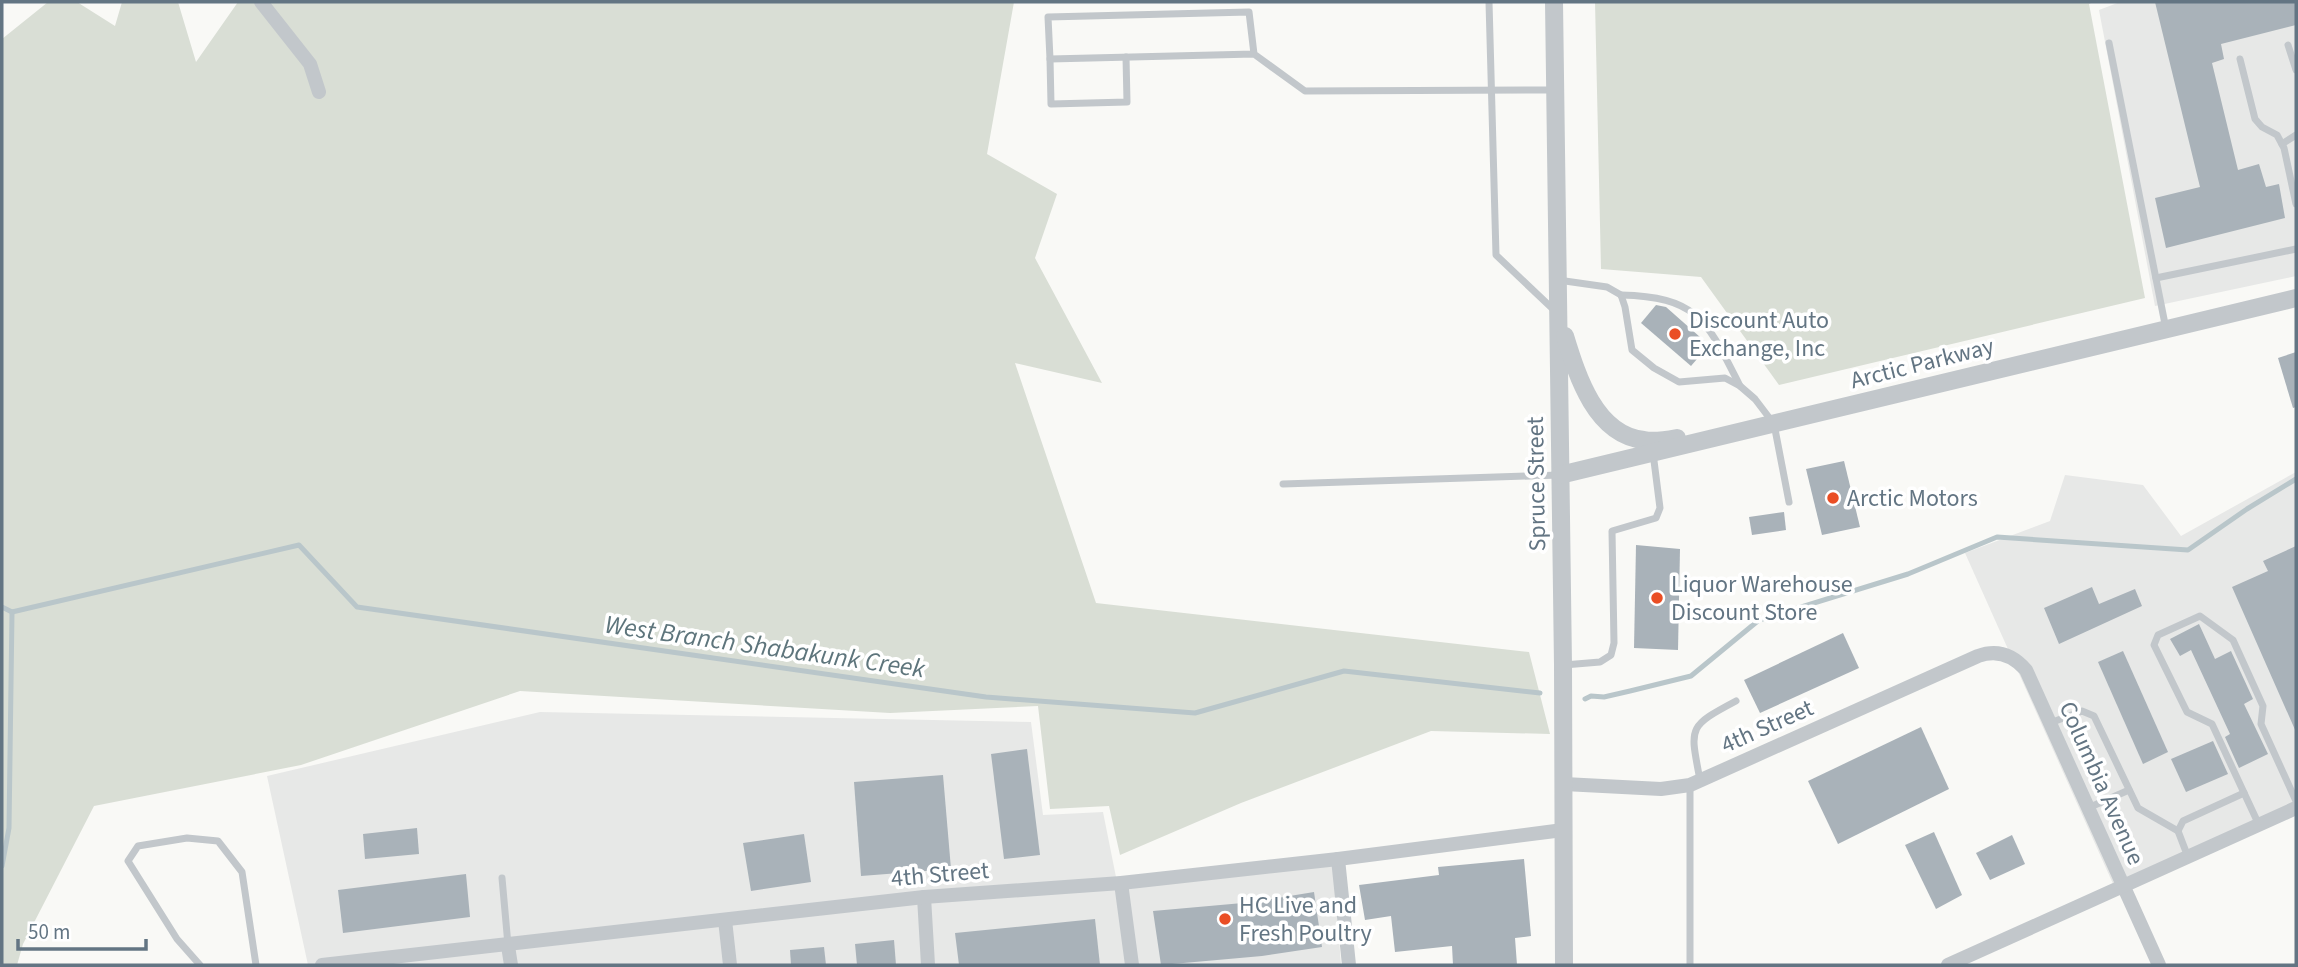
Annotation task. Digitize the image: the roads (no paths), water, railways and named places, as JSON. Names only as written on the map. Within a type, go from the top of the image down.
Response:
[{"type":"street","points":[[261,2],[310,64],[319,92]]},
{"type":"street","name":"Spruce Street","points":[[1554,2],[1563,665],[1564,965]]},
{"type":"street","name":"Arctic Parkway","points":[[1560,475],[2296,298]]},
{"type":"street","points":[[1558,314],[1574,366],[1588,399],[1601,416],[1631,437],[1663,440],[1773,424]]},
{"type":"street","name":"Columbia Avenue","points":[[1978,656],[1994,652],[2007,655],[2018,661],[2026,670],[2159,965]]},
{"type":"street","name":"4th Street","points":[[1563,784],[1661,789],[1695,783],[1978,656]]},
{"type":"street","points":[[1948,965],[2296,808]]},
{"type":"street","name":"4th Street","points":[[322,965],[924,897],[1121,883],[1339,859],[1563,830]]},
{"type":"street","points":[[1339,859],[1349,965]]},
{"type":"street","points":[[1121,883],[1132,965]]},
{"type":"street","points":[[924,897],[928,965]]},
{"type":"street","points":[[725,920],[730,965]]},
{"type":"street","points":[[508,946],[511,965]]},
{"type":"lane","points":[[1489,2],[1496,255],[1558,314]]},
{"type":"lane","points":[[1126,57],[1127,102],[1051,104],[1048,17],[1249,12],[1254,54]]},
{"type":"lane","points":[[2109,43],[2166,329]]},
{"type":"lane","points":[[2288,45],[2296,71]]},
{"type":"lane","points":[[1050,59],[1254,54],[1305,91],[1556,90]]},
{"type":"lane","points":[[2240,59],[2255,119],[2262,127],[2277,135],[2282,145],[2296,204]]},
{"type":"lane","points":[[2282,145],[2296,135]]},
{"type":"lane","points":[[2156,278],[2296,249]]},
{"type":"lane","points":[[1558,280],[1607,287],[1621,295],[1668,299],[1687,308],[1709,328],[1740,386]]},
{"type":"lane","points":[[1621,295],[1632,350],[1654,368],[1679,382],[1725,378],[1755,399],[1773,424],[1789,502]]},
{"type":"lane","points":[[1563,665],[1600,662],[1611,655],[1614,643],[1612,531],[1656,518],[1660,508],[1653,453]]},
{"type":"lane","points":[[1283,484],[1560,475]]},
{"type":"lane","points":[[2259,825],[2212,724],[2187,712],[2154,645],[2158,635],[2200,616],[2232,640],[2263,706],[2261,724],[2296,801]]},
{"type":"lane","points":[[1690,965],[1695,783],[1692,738],[1702,719],[1736,701]]},
{"type":"lane","points":[[2050,723],[2082,711],[2094,716],[2138,808],[2178,831],[2188,857]]},
{"type":"lane","points":[[2088,808],[2129,790]]},
{"type":"lane","points":[[2178,831],[2183,821],[2244,793]]},
{"type":"lane","points":[[200,965],[177,939],[128,860],[138,845],[187,838],[218,841],[243,872],[256,965]]},
{"type":"lane","points":[[502,878],[508,946]]},
{"type":"waterway","name":"West Branch Shabakunk Creek","points":[[1585,699],[1691,676],[1759,620],[1908,574],[1997,537],[2188,550],[2296,479]]},
{"type":"waterway","name":"West Branch Shabakunk Creek","points":[[12,612],[299,545],[357,607],[986,697],[1195,713],[1344,671],[1540,693]]},
{"type":"waterway","points":[[2,607],[12,612]]},
{"type":"waterway","points":[[2,866],[9,828],[12,612]]},
{"type":"place","name":"Discount Auto Exchange, Inc","points":[[1675,334]]},
{"type":"place","name":"Arctic Motors","points":[[1833,498]]},
{"type":"place","name":"Liquor Warehouse Discount Store","points":[[1657,598]]},
{"type":"place","name":"HC Live and Fresh Poultry","points":[[1225,919]]}]
